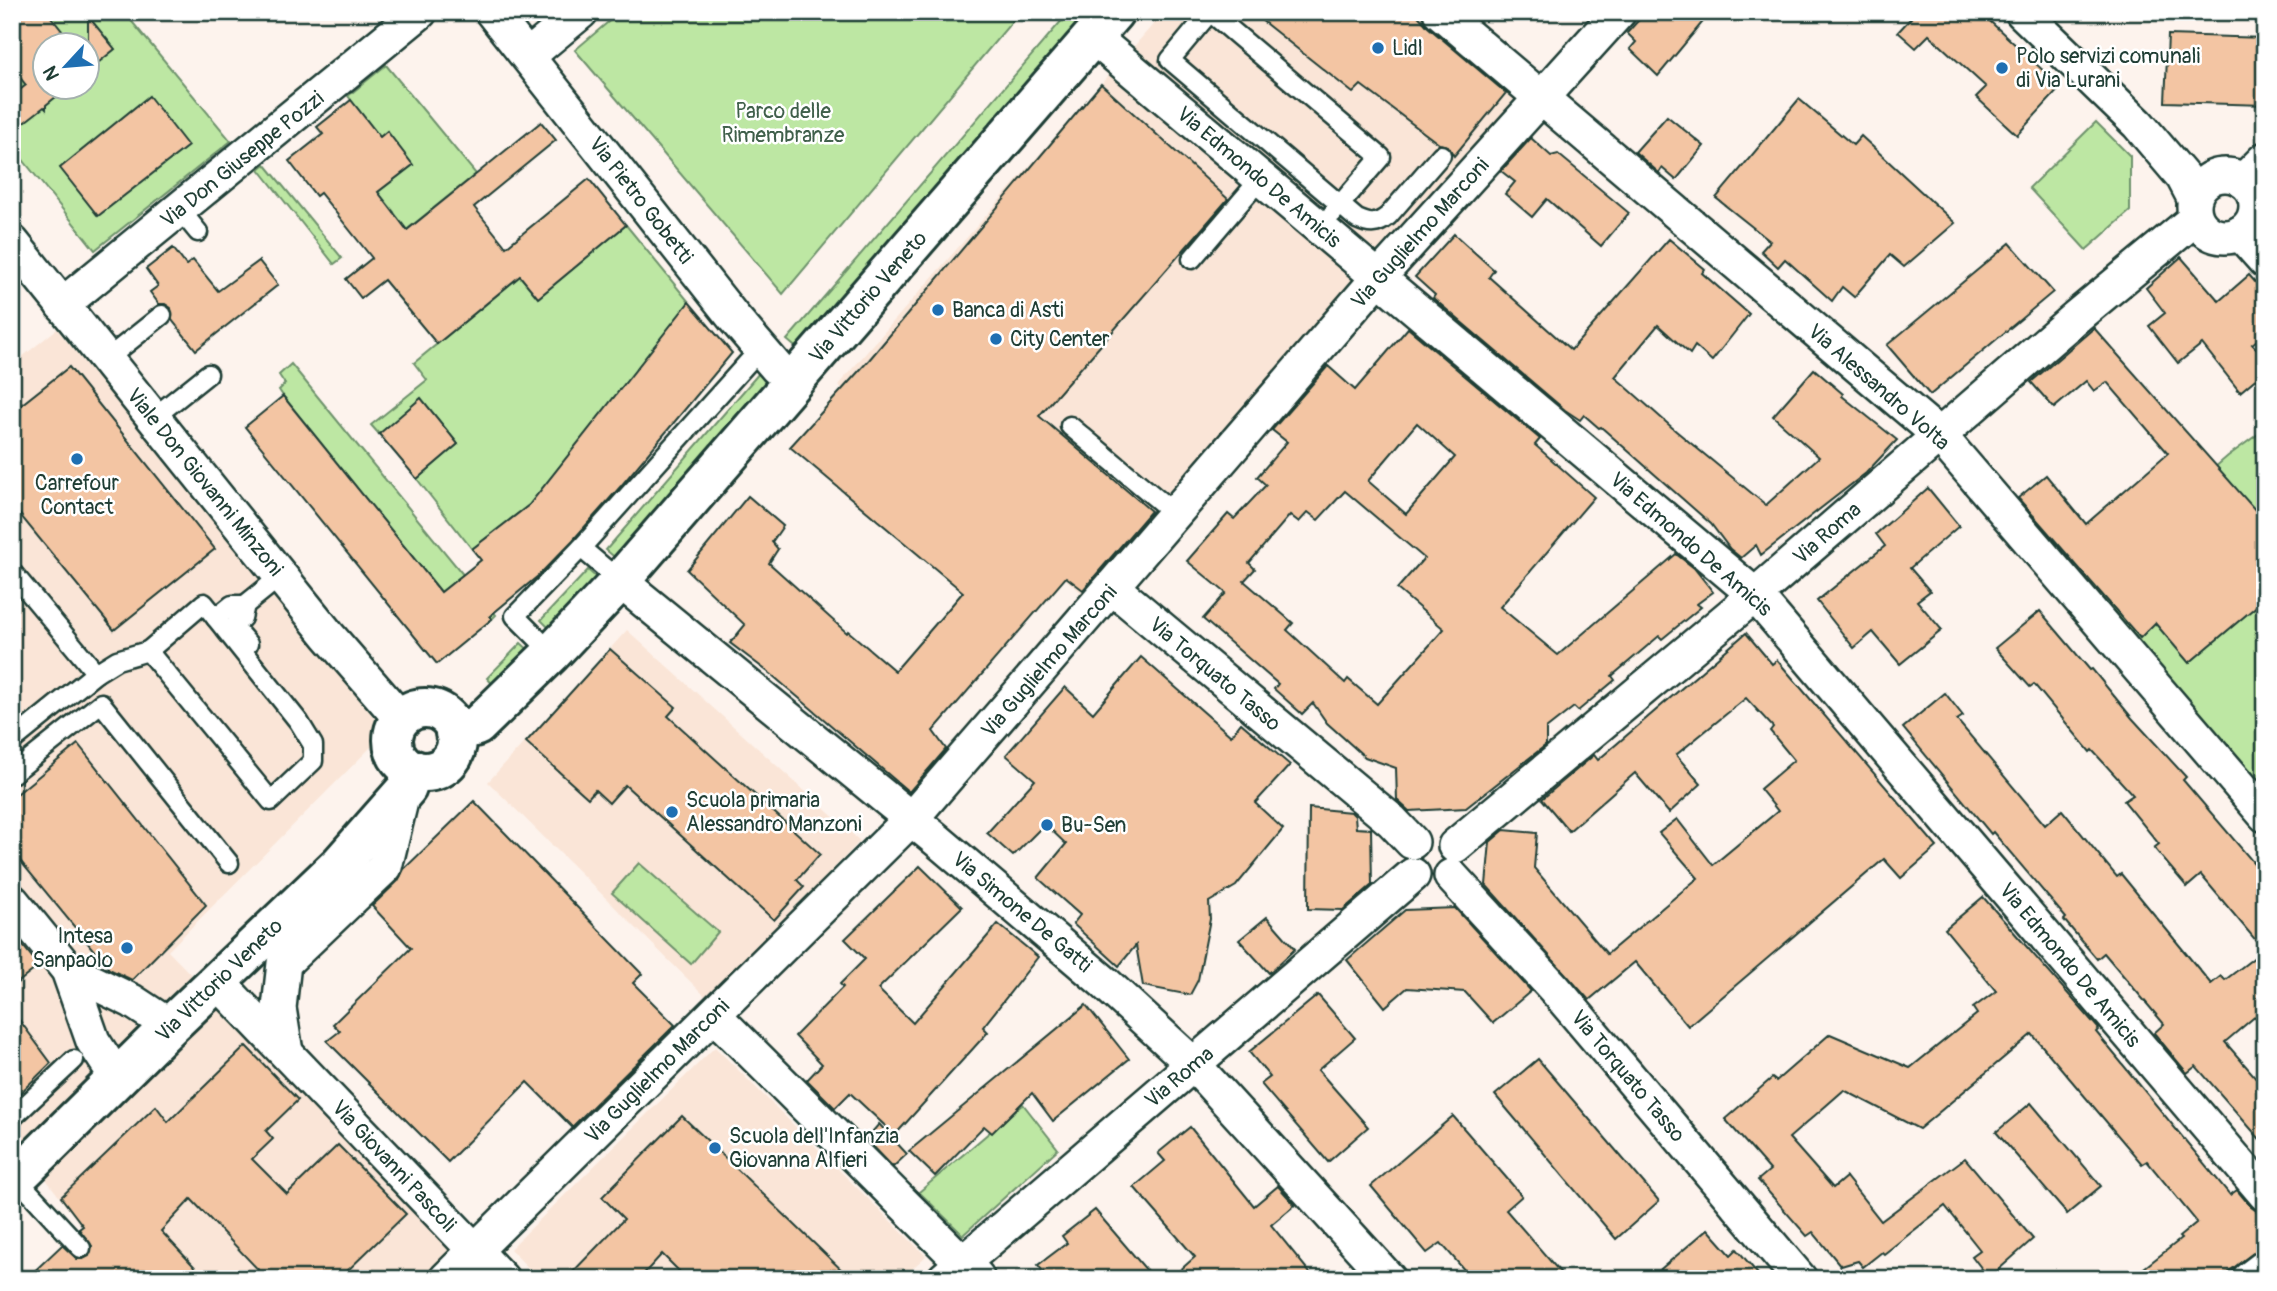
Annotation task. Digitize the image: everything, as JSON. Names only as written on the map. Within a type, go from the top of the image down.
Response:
[{"type":"main road","name":"Via Vittorio Veneto","points":[[456,733],[477,726],[552,653],[620,581],[1103,25]]},
{"type":"main road","points":[[428,708],[445,716],[456,733],[457,743],[449,761],[407,781],[393,747],[393,737],[401,719],[408,712],[428,708]]},
{"type":"main road","name":"Via Vittorio Veneto","points":[[14,1180],[340,864],[407,781]]},
{"type":"street","name":"Via Don Giuseppe Pozzi","points":[[62,305],[189,221],[420,12]]},
{"type":"street","name":"Via Pietro Gobetti","points":[[492,12],[760,349],[794,383]]},
{"type":"street","points":[[528,56],[581,12]]},
{"type":"street","name":"Via Alessandro Volta","points":[[1440,12],[1939,435],[2265,814]]},
{"type":"street","name":"Via Guglielmo Marconi","points":[[446,1279],[911,819],[1379,277],[1619,12]]},
{"type":"street","points":[[2022,12],[2138,124],[2183,177],[2195,208],[2210,233],[2220,237],[2240,233],[2248,227],[2256,207],[2250,188],[2254,170]]},
{"type":"street","name":"Via Edmondo De Amicis","points":[[1103,25],[1261,178],[1330,217],[1379,277],[1755,595],[2265,1194]]},
{"type":"street","name":"Via Roma","points":[[1453,861],[2195,208],[2205,181],[2214,176],[2254,170]]},
{"type":"street","points":[[2240,233],[2265,261]]},
{"type":"street","name":"Viale Don Giovanni Minzoni","points":[[12,242],[281,576],[401,719]]},
{"type":"street","name":"Via Simone De Gatti","points":[[620,581],[911,819],[1105,983],[1194,1065],[1389,1279]]},
{"type":"street","name":"Via Torquato Tasso","points":[[1112,588],[1392,821],[1412,842]]},
{"type":"street","points":[[286,1052],[279,1008],[284,963],[385,867],[407,781]]},
{"type":"street","points":[[1439,832],[1449,837],[1453,861],[1442,882],[1432,884],[1413,875],[1407,854],[1418,836],[1439,832]]},
{"type":"street","name":"Via Torquato Tasso","points":[[1453,861],[1554,988],[1800,1279]]},
{"type":"street","name":"Via Roma","points":[[962,1273],[1194,1065],[1413,875]]},
{"type":"street","points":[[12,901],[68,970],[93,1041],[117,1078]]},
{"type":"street","points":[[68,970],[132,1001],[170,1026]]},
{"type":"street","name":"Via Giovanni Pascoli","points":[[217,981],[502,1279]]},
{"type":"street","points":[[714,1015],[962,1273]]},
{"type":"street","points":[[2249,1279],[2265,1267]]},
{"type":"lane","points":[[1330,217],[1381,157],[1210,12],[1170,60],[1330,217],[1356,219],[1369,224],[1380,222],[1441,155]]},
{"type":"lane","points":[[1192,259],[1261,178]]},
{"type":"lane","points":[[107,359],[162,315]]},
{"type":"lane","points":[[552,653],[515,616],[581,548],[760,349]]},
{"type":"lane","points":[[153,418],[208,374]]},
{"type":"lane","points":[[1070,426],[1175,514]]},
{"type":"lane","points":[[581,548],[620,581]]},
{"type":"lane","points":[[12,572],[96,673]]},
{"type":"lane","points":[[262,674],[260,659],[236,630],[237,622],[242,618],[245,606],[281,576]]},
{"type":"lane","points":[[12,741],[96,673],[117,660],[148,651],[204,603],[299,722],[313,745],[313,761],[271,801],[148,651]]},
{"type":"lane","points":[[216,618],[232,605],[245,606]]},
{"type":"lane","points":[[12,774],[101,703],[229,863]]},
{"type":"lane","points":[[12,1118],[74,1060]]},
{"type":"lane","points":[[14,1180],[81,1248]]},
{"type":"shaded area","points":[[1164,12],[1425,12],[1520,93],[1090,600],[838,385]]},
{"type":"shaded area","points":[[57,329],[386,732],[168,951],[489,1279],[121,1279],[12,1134],[12,365]]},
{"type":"shaded area","name":"Scuola primaria Alessandro Manzoni","points":[[627,630],[860,841],[708,999],[488,782]]},
{"type":"shaded area","name":"Scuola dell'Infanzia Giovanna Alfieri","points":[[715,1047],[926,1256],[901,1279],[539,1279],[510,1249]]},
{"type":"green space","points":[[12,12],[124,12],[231,141],[95,250],[12,146]]},
{"type":"green space","name":"Parco delle Rimembranze","points":[[620,12],[1020,12],[783,294],[575,50]]},
{"type":"green space","points":[[1069,12],[1092,12],[800,351],[787,340]]},
{"type":"green space","points":[[386,65],[476,174],[379,252],[365,235],[394,212],[378,192],[413,165],[387,132],[380,137],[348,96]]},
{"type":"green space","points":[[2096,122],[2130,156],[2130,211],[2086,250],[2029,188]]},
{"type":"green space","points":[[265,164],[342,258],[334,264],[259,169]]},
{"type":"green space","points":[[626,225],[689,302],[529,505],[472,549],[417,479],[458,444],[421,399],[379,434],[371,425],[427,380],[414,363],[520,276],[539,297]]},
{"type":"green space","points":[[291,364],[496,615],[492,619],[459,578],[441,592],[283,396],[279,390],[285,384],[279,375]]},
{"type":"green space","points":[[760,372],[772,382],[618,560],[606,550]]},
{"type":"green space","points":[[2265,429],[2265,795],[2081,582],[2228,456]]},
{"type":"green space","points":[[588,570],[600,581],[552,631],[541,620]]},
{"type":"green space","points":[[521,643],[531,652],[496,688],[487,678]]},
{"type":"green space","points":[[639,863],[718,932],[691,964],[612,893]]},
{"type":"green space","points":[[1023,1104],[1058,1149],[963,1235],[919,1192]]},
{"type":"building","points":[[12,12],[47,12],[63,32],[32,32],[32,102],[50,102],[46,109],[44,107],[12,132],[12,96],[26,85],[12,68]]},
{"type":"building","name":"Lidl","points":[[1251,12],[1415,12],[1428,27],[1506,93],[1454,156],[1448,146],[1439,144],[1361,85],[1353,93]]},
{"type":"building","points":[[1646,12],[1711,12],[1658,76],[1630,49],[1636,42],[1627,33]]},
{"type":"building","name":"Polo servizi comunali di Via Lurani","points":[[1904,12],[1980,12],[2061,87],[2017,135],[1976,97],[1986,87],[1929,35],[1916,48],[1898,32],[1911,18]]},
{"type":"building","points":[[88,16],[101,32],[88,32]]},
{"type":"building","points":[[102,33],[115,49],[102,60]]},
{"type":"building","points":[[2168,35],[2265,38],[2265,105],[2165,102]]},
{"type":"building","points":[[1101,84],[1228,199],[1039,416],[1151,511],[1083,590],[1066,577],[933,731],[946,749],[909,792],[772,675],[730,643],[745,625],[687,570],[748,496],[783,526],[772,542],[778,549],[769,563],[847,633],[848,631],[895,671],[963,592],[790,447],[869,360]]},
{"type":"building","points":[[149,96],[188,146],[98,216],[60,168]]},
{"type":"building","points":[[1799,99],[1853,145],[1861,136],[1955,223],[1904,267],[1890,255],[1854,297],[1842,287],[1832,301],[1785,259],[1778,267],[1761,251],[1770,241],[1716,198]]},
{"type":"building","points":[[351,100],[380,137],[387,131],[413,165],[378,192],[407,230],[541,122],[556,140],[474,207],[506,247],[589,179],[626,225],[538,298],[520,276],[437,344],[384,280],[361,298],[346,279],[372,258],[320,193],[316,196],[289,161],[323,134],[317,127]]},
{"type":"building","points":[[1667,116],[1704,146],[1676,180],[1662,168],[1659,173],[1635,152]]},
{"type":"building","points":[[1531,138],[1551,156],[1558,154],[1629,213],[1601,246],[1547,199],[1532,217],[1505,194],[1515,182],[1501,171]]},
{"type":"building","points":[[1454,234],[1494,270],[1489,277],[1571,350],[1669,239],[1705,269],[1702,273],[1749,314],[1712,361],[1695,346],[1690,354],[1658,325],[1615,377],[1766,505],[1819,457],[1773,416],[1814,369],[1843,394],[1842,396],[1897,440],[1866,473],[1761,555],[1756,545],[1741,558],[1730,549],[1711,524],[1601,427],[1584,415],[1580,420],[1565,410],[1433,298],[1435,295],[1415,277]]},
{"type":"building","points":[[2010,243],[2053,292],[1930,395],[1887,345]]},
{"type":"building","points":[[173,248],[186,265],[193,260],[218,291],[259,261],[278,285],[196,350],[172,320],[171,308],[159,304],[150,292],[158,286],[146,269]]},
{"type":"building","points":[[2181,257],[2219,301],[2249,275],[2265,293],[2265,334],[2252,344],[2265,357],[2265,371],[2240,392],[2202,344],[2178,363],[2149,326],[2165,313],[2146,288]]},
{"type":"building","points":[[689,302],[732,353],[573,540],[538,576],[490,616],[492,619],[437,664],[245,427],[283,396],[441,592],[481,560],[472,549],[529,505]]},
{"type":"building","points":[[1408,328],[1540,439],[1535,445],[1594,497],[1500,607],[1558,655],[1676,554],[1694,568],[1713,592],[1697,604],[1701,607],[1662,639],[1659,636],[1612,676],[1615,680],[1578,711],[1574,707],[1546,729],[1546,745],[1466,808],[1409,811],[1397,800],[1396,768],[1365,757],[1327,723],[1313,703],[1302,714],[1274,689],[1278,684],[1203,619],[1226,593],[1187,561],[1228,514],[1234,519],[1266,485],[1257,477],[1287,442],[1272,430],[1328,366],[1355,390]],"holes":[[[1417,423],[1455,457],[1406,514],[1368,481]],[[1345,491],[1424,558],[1397,589],[1444,629],[1377,704],[1348,679],[1345,683],[1287,630],[1293,623],[1244,581],[1255,569],[1249,563],[1290,515],[1299,522],[1308,512],[1318,520]]]},
{"type":"building","points":[[2094,328],[2265,521],[2265,599],[2189,663],[2155,623],[2140,638],[2018,498],[2046,475],[2086,524],[2168,453],[2107,382],[2094,391],[2086,381],[2054,408],[2031,382]]},
{"type":"building","name":"Carrefour Contact","points":[[69,367],[215,549],[114,630],[12,505],[12,412]]},
{"type":"building","points":[[421,398],[458,444],[417,479],[379,434]]},
{"type":"building","points":[[1928,488],[1959,526],[1910,568],[1930,591],[1917,601],[1942,630],[1900,664],[1873,632],[1854,648],[1817,601],[1885,546],[1876,534]]},
{"type":"building","points":[[2040,611],[2186,777],[2183,780],[2265,876],[2265,1008],[2225,1042],[2265,1088],[2265,1145],[2196,1066],[2187,1073],[2154,1033],[2164,1024],[2104,953],[2097,959],[2064,920],[2066,918],[1993,832],[1991,834],[1903,728],[1945,693],[1963,716],[1957,720],[2045,825],[2062,810],[2117,877],[2121,874],[2211,984],[2221,976],[2225,980],[2264,950],[2201,875],[2187,887],[2154,848],[2159,844],[2124,801],[2133,795],[2092,750],[2090,752],[2034,684],[2030,687],[1995,648]]},
{"type":"building","points":[[1746,633],[1772,664],[1777,660],[1937,847],[1901,878],[1884,859],[1688,1026],[1635,962],[1589,1000],[1486,885],[1490,842],[1504,830],[1537,833],[1534,868],[1607,954],[1698,878],[1659,833],[1677,819],[1713,865],[1778,811],[1760,789],[1794,760],[1770,731],[1773,727],[1746,698],[1676,755],[1701,784],[1669,813],[1635,773],[1569,831],[1542,799],[1594,755],[1598,760]]},
{"type":"building","points":[[610,649],[676,707],[668,716],[820,854],[797,880],[804,887],[774,920],[625,785],[609,803],[595,790],[588,798],[526,742]]},
{"type":"building","points":[[1141,657],[1231,736],[1241,723],[1290,765],[1255,803],[1283,829],[1236,886],[1209,902],[1210,919],[1198,980],[1190,995],[1143,986],[1136,945],[1119,966],[1073,924],[1080,915],[1038,878],[1066,844],[1045,824],[1013,856],[987,833],[1035,780],[1006,755],[1065,687],[1093,713]]},
{"type":"building","points":[[78,744],[206,905],[132,980],[109,969],[12,851],[12,798]]},
{"type":"building","points":[[474,801],[642,974],[633,983],[675,1025],[572,1127],[527,1082],[448,1162],[327,1041],[340,1031],[333,1024],[411,948],[372,906],[398,881],[404,869]]},
{"type":"building","points":[[1309,808],[1351,812],[1355,816],[1356,828],[1371,829],[1372,885],[1343,910],[1308,909]]},
{"type":"building","points":[[920,866],[962,907],[878,989],[913,1023],[998,924],[1038,957],[983,1027],[988,1032],[895,1135],[850,1093],[835,1108],[807,1080],[822,1064],[795,1036],[843,987],[840,984],[865,959],[845,939]]},
{"type":"building","points":[[1983,897],[2099,1029],[2096,1032],[2230,1195],[2237,1190],[2251,1207],[2265,1213],[2265,1244],[2219,1279],[2130,1279],[2181,1239],[2179,1237],[2197,1222],[2147,1161],[2142,1164],[2032,1034],[1919,1129],[1844,1090],[1789,1138],[1833,1188],[1846,1177],[1881,1221],[1965,1158],[2033,1239],[1989,1278],[1972,1256],[1980,1250],[1945,1206],[1884,1254],[1882,1252],[1863,1267],[1858,1261],[1841,1266],[1813,1232],[1807,1236],[1758,1180],[1770,1170],[1725,1119],[1772,1078],[1776,1081],[1830,1034],[1910,1068],[1977,1014],[1973,1008],[1996,991],[1945,929]]},
{"type":"building","points":[[1455,908],[1531,991],[1493,1023],[1465,992],[1407,988],[1385,1007],[1347,960],[1405,910]]},
{"type":"building","points":[[1267,917],[1295,949],[1269,973],[1239,940]]},
{"type":"building","points":[[12,932],[39,966],[12,987]]},
{"type":"building","points":[[1318,995],[1355,1038],[1318,1070],[1368,1127],[1328,1162],[1261,1084],[1270,1077],[1249,1052]]},
{"type":"building","points":[[1086,1005],[1129,1059],[1053,1121],[1032,1093],[992,1133],[984,1126],[935,1176],[909,1151]]},
{"type":"building","points":[[12,1010],[51,1063],[12,1101]]},
{"type":"building","points":[[246,1046],[298,1100],[266,1131],[273,1139],[252,1159],[287,1194],[338,1145],[406,1214],[339,1279],[267,1279],[191,1199],[161,1231],[206,1279],[26,1279],[62,1245],[77,1259],[89,1256],[92,1246],[79,1229],[83,1226],[61,1197],[156,1106],[168,1122]]},
{"type":"building","points":[[1538,1059],[1659,1201],[1616,1239],[1495,1095]]},
{"type":"building","points":[[2031,1103],[2101,1186],[2067,1214],[1996,1132]]},
{"type":"building","points":[[682,1116],[851,1279],[687,1279],[662,1254],[639,1279],[566,1279],[624,1219],[602,1197]]},
{"type":"building","points":[[1453,1116],[1522,1196],[1506,1210],[1566,1279],[1472,1279],[1441,1243],[1427,1253],[1371,1186]]},
{"type":"building","points":[[879,1124],[907,1154],[893,1167],[866,1139]]},
{"type":"building","points":[[1190,1127],[1254,1206],[1278,1186],[1295,1205],[1271,1225],[1315,1279],[1170,1279],[1195,1257],[1134,1187],[1165,1161],[1158,1153]]},
{"type":"building","points":[[1095,1210],[1154,1279],[1049,1279],[1038,1265],[1067,1243],[1062,1236]]},
{"type":"building","points":[[1708,1229],[1731,1255],[1737,1249],[1762,1279],[1649,1279]]},
{"type":"place","name":"Lidl","points":[[1378,48]]},
{"type":"place","name":"Polo servizi comunali di Via Lurani","points":[[2002,68]]},
{"type":"place","name":"Banca di Asti","points":[[938,310]]},
{"type":"place","name":"City Center","points":[[996,339]]},
{"type":"place","name":"Carrefour Contact","points":[[77,459]]},
{"type":"place","name":"Scuola primaria Alessandro Manzoni","points":[[672,812]]},
{"type":"place","name":"Bu-Sen","points":[[1047,825]]},
{"type":"place","name":"Intesa Sanpaolo","points":[[127,948]]},
{"type":"place","name":"Scuola dell'Infanzia Giovanna Alfieri","points":[[715,1148]]}]
